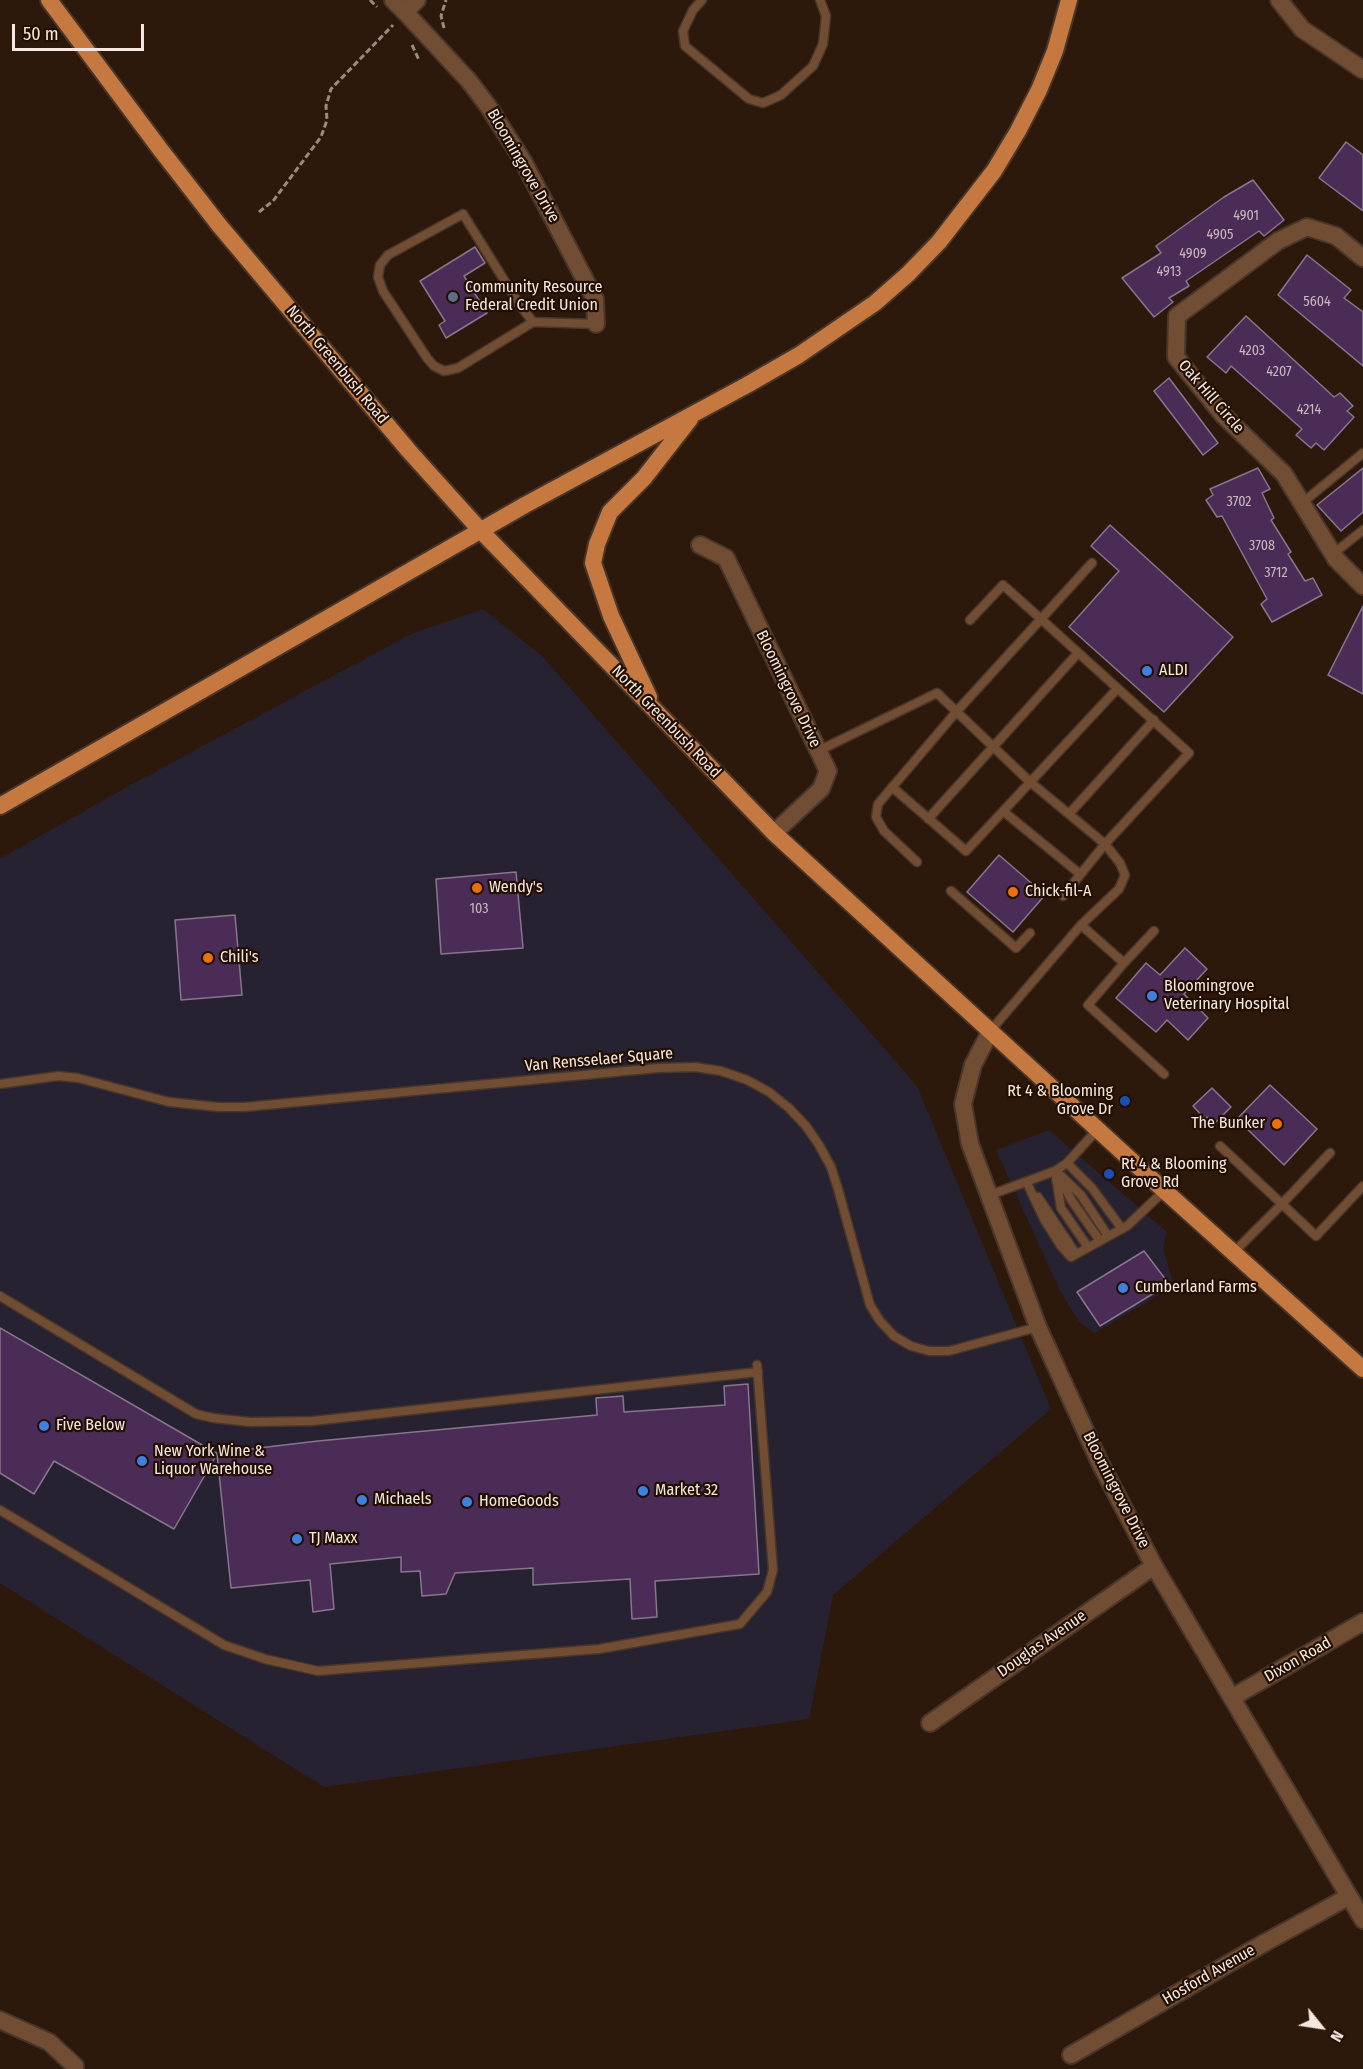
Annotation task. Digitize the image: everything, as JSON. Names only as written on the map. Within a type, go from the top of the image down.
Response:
[{"type":"main road","name":"North Greenbush Road","points":[[49,0],[219,225],[409,451],[481,531],[774,833],[1164,1191],[1363,1369]]},
{"type":"main road","points":[[0,806],[525,505],[799,355],[875,303],[939,242],[994,171],[1039,90],[1054,51],[1069,0]]},
{"type":"main road","points":[[658,714],[611,616],[593,563],[597,544],[610,512],[644,478],[695,413]]},
{"type":"street","points":[[399,6],[417,0]]},
{"type":"street","points":[[1279,0],[1302,29],[1363,70]]},
{"type":"street","name":"Bloomingrove Drive","points":[[399,6],[469,81],[523,161],[595,299],[596,324]]},
{"type":"street","name":"Oak Hill Circle","points":[[1363,258],[1336,236],[1307,227],[1278,241],[1178,316],[1176,357],[1223,415],[1284,474],[1333,554],[1363,586]]},
{"type":"street","name":"Bloomingrove Drive","points":[[700,545],[726,558],[828,771],[821,789],[774,833]]},
{"type":"street","name":"Bloomingrove Drive","points":[[991,1030],[973,1065],[963,1104],[970,1144],[1038,1327],[1100,1463],[1154,1566],[1363,1920]]},
{"type":"street","name":"Douglas Avenue","points":[[930,1723],[1154,1566]]},
{"type":"street","name":"Dixon Road","points":[[1233,1697],[1363,1622]]},
{"type":"street","name":"Hosford Avenue","points":[[1071,2055],[1348,1897]]},
{"type":"street","points":[[0,2020],[49,2042],[75,2066],[75,2069]]},
{"type":"lane","points":[[702,0],[693,10],[683,31],[685,46],[749,99],[763,103],[781,95],[813,66],[823,44],[825,26],[826,16],[820,0]]},
{"type":"lane","points":[[533,322],[519,304],[463,214],[388,255],[381,265],[378,277],[383,291],[427,358],[434,366],[444,371],[458,368],[533,322],[596,324]]},
{"type":"lane","points":[[1302,503],[1363,453]]},
{"type":"lane","points":[[1333,554],[1363,530]]},
{"type":"lane","points":[[917,862],[891,840],[876,817],[878,804],[957,711],[1092,563]]},
{"type":"lane","points":[[970,620],[1003,585],[1189,753],[1105,844],[1063,896]]},
{"type":"lane","points":[[928,819],[1078,653]]},
{"type":"lane","points":[[892,788],[966,851],[1117,689]]},
{"type":"lane","points":[[818,751],[937,693],[1029,781],[1105,844],[1120,863],[1125,875],[1119,890],[1081,925],[991,1030]]},
{"type":"lane","points":[[1069,814],[1154,720]]},
{"type":"lane","points":[[1003,811],[1080,874]]},
{"type":"lane","points":[[951,891],[1016,948],[1030,933]]},
{"type":"lane","points":[[1081,925],[1124,963]]},
{"type":"lane","points":[[1154,931],[1088,1005],[1164,1074]]},
{"type":"lane","name":"Van Rensselaer Square","points":[[0,1084],[58,1076],[78,1078],[169,1102],[237,1107],[303,1103],[658,1068],[695,1067],[721,1071],[747,1080],[783,1103],[806,1126],[819,1145],[831,1167],[870,1305],[880,1321],[894,1336],[911,1346],[929,1351],[949,1351],[1038,1327]]},
{"type":"lane","points":[[990,1195],[1056,1171],[1067,1163],[1098,1129]]},
{"type":"lane","points":[[1220,1146],[1316,1236],[1363,1186]]},
{"type":"lane","points":[[1233,1252],[1330,1153]]},
{"type":"lane","points":[[1067,1163],[1092,1188],[1122,1229]]},
{"type":"lane","points":[[1056,1171],[1082,1195],[1104,1238]]},
{"type":"lane","points":[[1056,1171],[1061,1208],[1088,1247]]},
{"type":"lane","points":[[1027,1183],[1044,1219],[1071,1257],[1122,1229],[1164,1191]]},
{"type":"lane","points":[[0,1296],[196,1414],[250,1422],[313,1421],[758,1369],[773,1570],[767,1592],[740,1624],[599,1649],[318,1671],[264,1659],[224,1645],[0,1510]]},
{"type":"path","points":[[259,212],[273,201],[321,137],[327,120],[326,106],[331,89],[393,25]]},
{"type":"shaded area","points":[[483,609],[542,656],[917,1086],[1051,1409],[833,1595],[809,1719],[324,1787],[0,1583],[0,859],[125,788],[411,634]]},
{"type":"shaded area","points":[[1049,1130],[1167,1232],[1163,1248],[1174,1286],[1095,1333],[1080,1323],[1060,1291],[996,1150]]},
{"type":"building","points":[[1346,142],[1363,155],[1363,211],[1319,178]]},
{"type":"building","points":[[1253,180],[1284,220],[1264,236],[1259,231],[1186,281],[1189,286],[1169,298],[1173,302],[1154,317],[1122,278],[1161,253],[1156,246],[1224,197]]},
{"type":"building","name":"Community Resource Federal Credit Union","points":[[475,247],[485,263],[464,276],[487,313],[446,338],[439,325],[445,321],[420,281]]},
{"type":"building","points":[[1307,255],[1351,290],[1344,298],[1363,312],[1363,366],[1278,295]]},
{"type":"building","points":[[1246,316],[1334,397],[1340,393],[1353,406],[1347,411],[1354,417],[1324,450],[1316,443],[1311,448],[1296,435],[1302,429],[1231,366],[1226,373],[1207,357]]},
{"type":"building","points":[[1169,378],[1218,443],[1203,455],[1154,391]]},
{"type":"building","points":[[1258,468],[1270,489],[1262,493],[1274,518],[1271,520],[1291,552],[1288,554],[1305,581],[1313,578],[1322,595],[1272,622],[1261,604],[1267,599],[1222,516],[1217,517],[1206,500],[1213,495],[1210,489]]},
{"type":"building","points":[[1363,468],[1363,512],[1341,531],[1317,505]]},
{"type":"building","points":[[1110,525],[1233,637],[1164,712],[1069,627],[1119,571],[1091,546]]},
{"type":"building","points":[[1363,606],[1363,694],[1328,675]]},
{"type":"building","points":[[999,855],[1045,895],[1013,932],[967,892]]},
{"type":"building","points":[[516,872],[523,948],[441,954],[436,879]]},
{"type":"building","name":"Chili's","points":[[235,915],[242,995],[181,1000],[175,920]]},
{"type":"building","name":"Bloomingrove Veterinary Hospital","points":[[1185,948],[1207,969],[1184,994],[1208,1018],[1188,1040],[1167,1020],[1156,1032],[1116,998],[1146,963],[1160,975]]},
{"type":"building","name":"The Bunker","points":[[1270,1085],[1317,1129],[1284,1165],[1237,1119]]},
{"type":"building","points":[[1212,1088],[1231,1107],[1214,1124],[1207,1117],[1205,1119],[1193,1106]]},
{"type":"building","name":"Cumberland Farms","points":[[1144,1251],[1169,1284],[1100,1326],[1077,1292]]},
{"type":"building","points":[[0,1328],[216,1453],[318,1441],[597,1415],[596,1398],[623,1396],[624,1412],[725,1405],[724,1386],[748,1384],[759,1574],[655,1581],[657,1617],[632,1619],[630,1579],[533,1585],[533,1568],[455,1573],[446,1594],[422,1596],[420,1571],[401,1572],[401,1557],[330,1564],[334,1609],[313,1612],[310,1580],[231,1588],[217,1454],[174,1529],[54,1461],[34,1494],[0,1473]]},
{"type":"place","name":"Community Resource Federal Credit Union","points":[[453,297]]},
{"type":"place","name":"ALDI","points":[[1147,671]]},
{"type":"place","name":"Wendy's","points":[[477,888]]},
{"type":"place","name":"Chick-fil-A","points":[[1013,892]]},
{"type":"place","name":"Chili's","points":[[208,958]]},
{"type":"place","name":"Bloomingrove Veterinary Hospital","points":[[1152,996]]},
{"type":"place","name":"Rt 4 & Blooming Grove Dr","points":[[1125,1101]]},
{"type":"place","name":"The Bunker","points":[[1277,1124]]},
{"type":"place","name":"Rt 4 & Blooming Grove Rd","points":[[1109,1174]]},
{"type":"place","name":"Cumberland Farms","points":[[1123,1288]]},
{"type":"place","name":"Five Below","points":[[44,1426]]},
{"type":"place","name":"New York Wine & Liquor Warehouse","points":[[142,1461]]},
{"type":"place","name":"Market 32","points":[[643,1491]]},
{"type":"place","name":"Michaels","points":[[362,1500]]},
{"type":"place","name":"HomeGoods","points":[[467,1502]]},
{"type":"place","name":"TJ Maxx","points":[[297,1539]]}]
